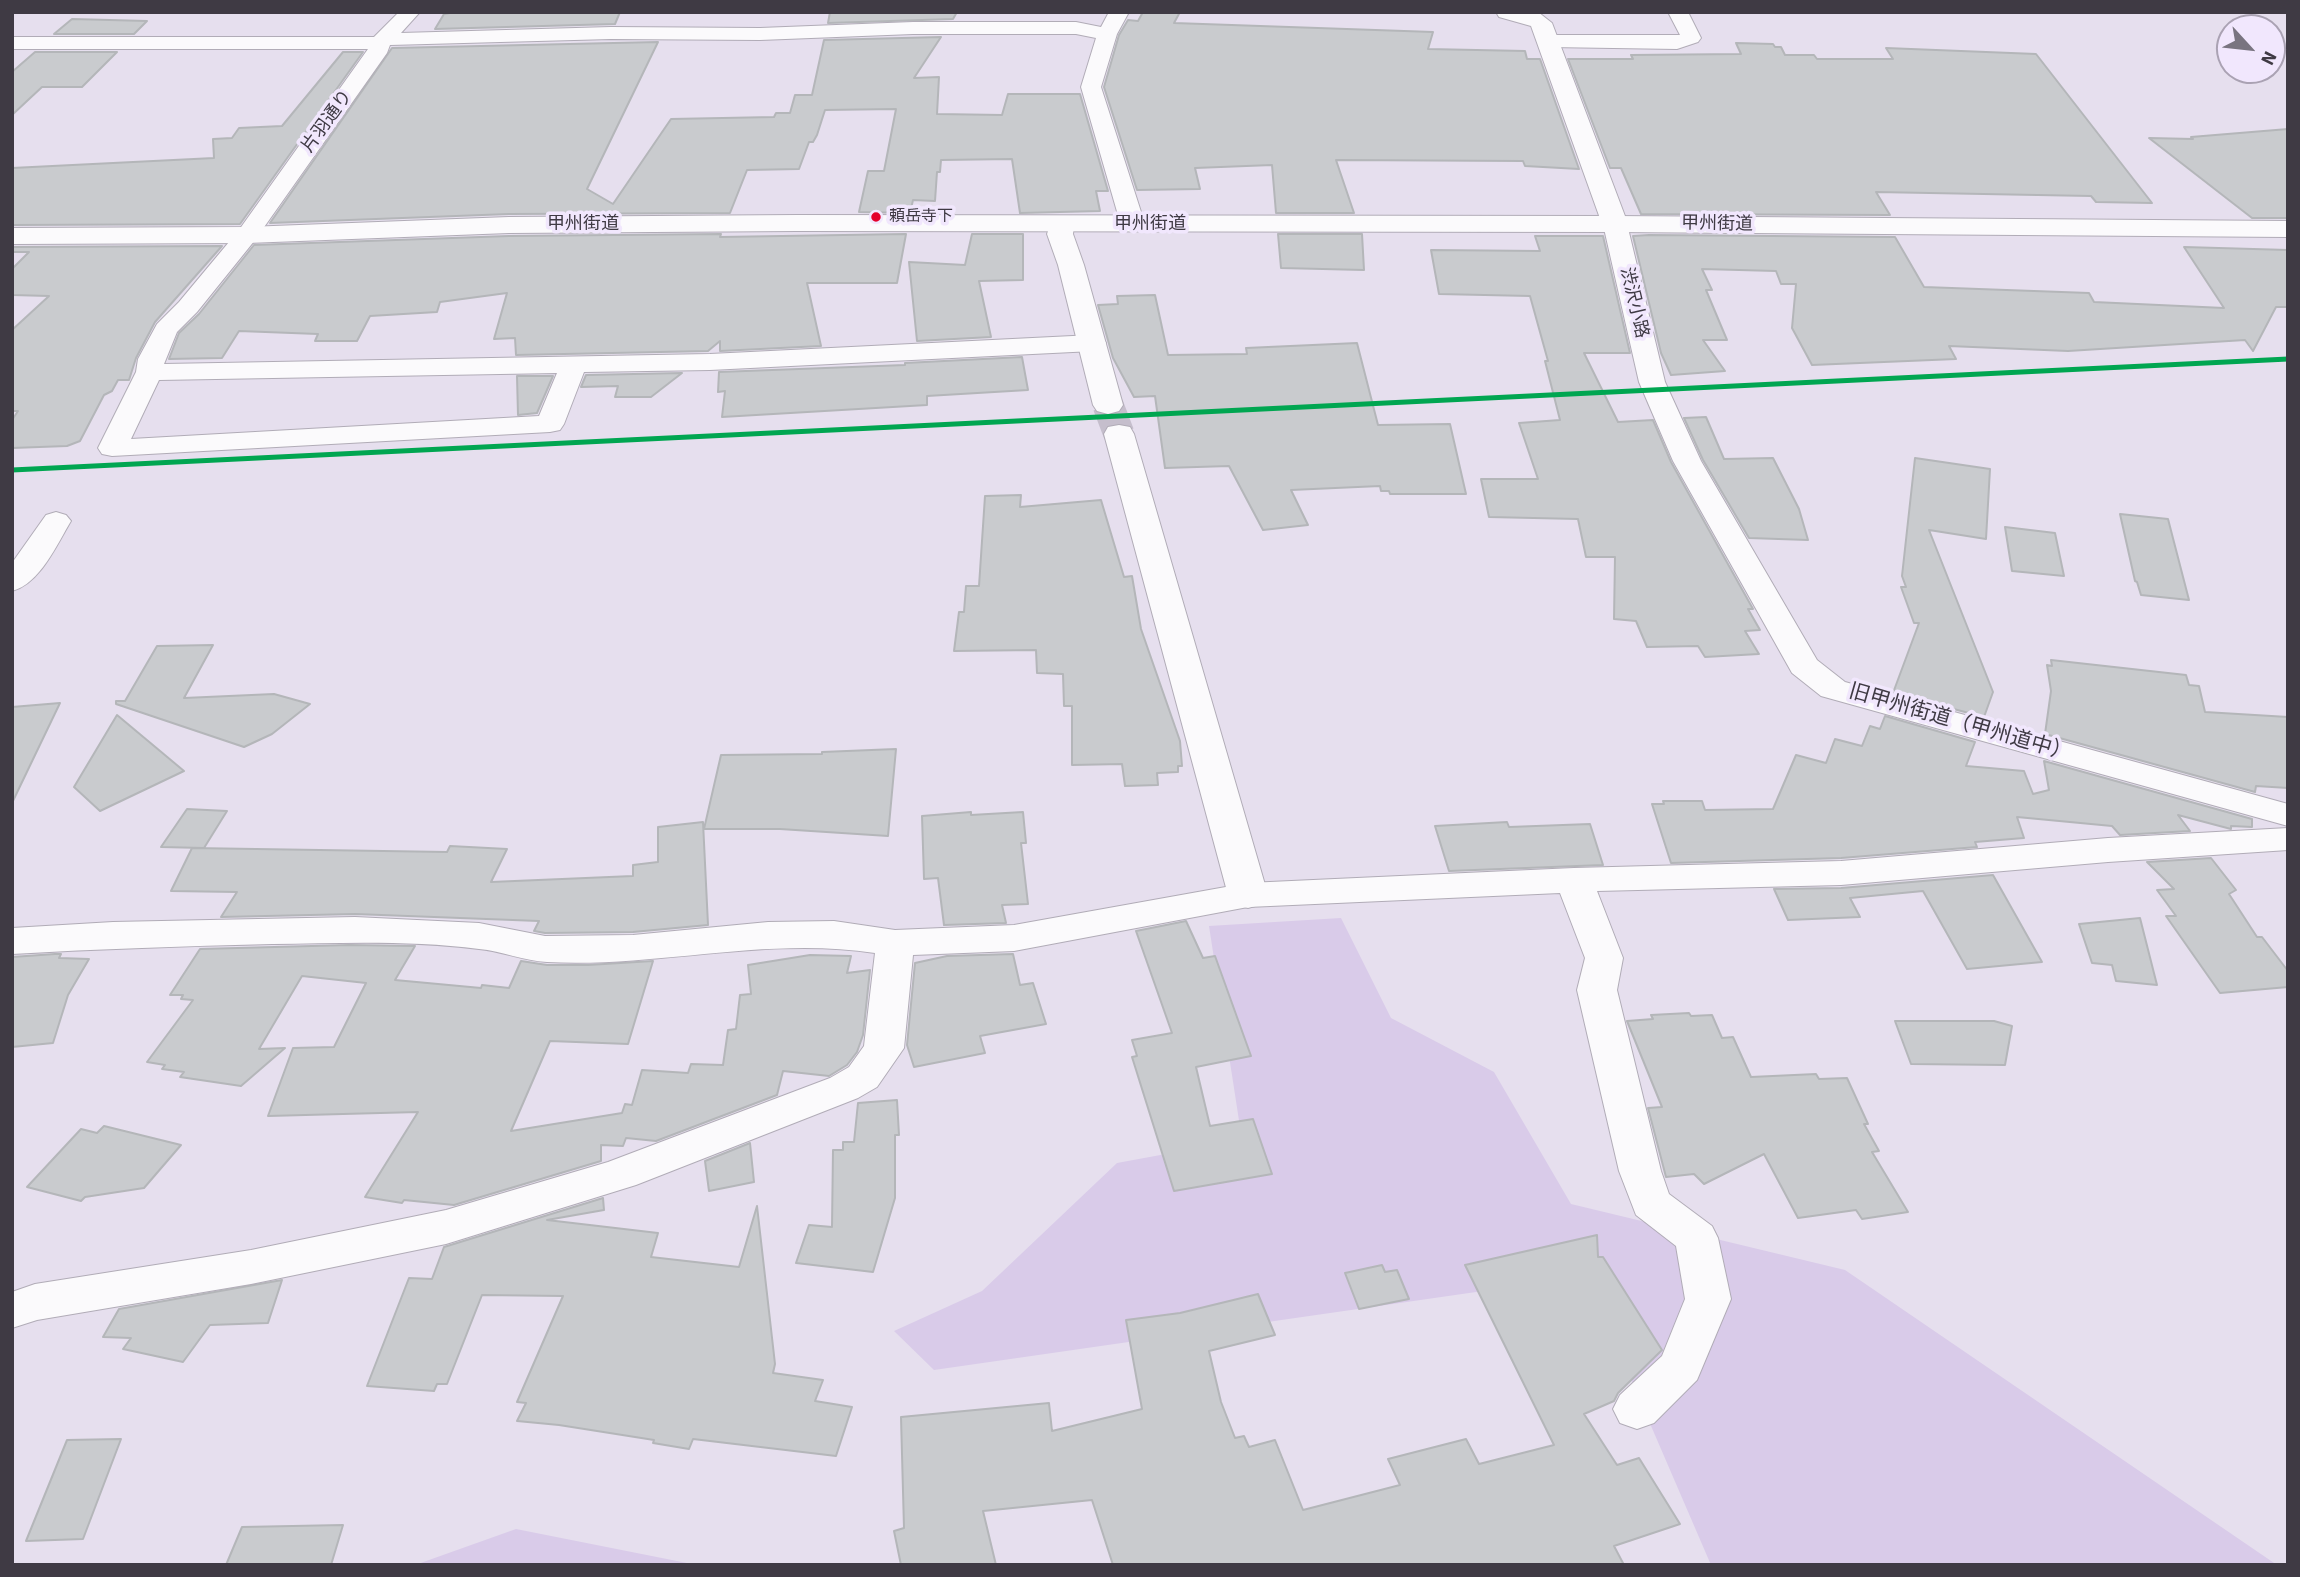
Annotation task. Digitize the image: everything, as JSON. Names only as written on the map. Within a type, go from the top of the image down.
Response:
[{"type":"main road","points":[[1507,12],[1541,23],[1615,224]]},
{"type":"main road","name":"甲州街道","points":[[12,236],[247,235],[509,225],[1615,224],[2288,229]]},
{"type":"main road","points":[[1061,225],[1060,234],[1072,265],[1248,894]]},
{"type":"street","name":"片羽通り","points":[[410,12],[381,41],[377,53],[247,235],[188,307],[166,329],[151,359],[149,372],[112,448],[550,424],[573,365]]},
{"type":"street","points":[[709,33],[724,12]]},
{"type":"street","points":[[1119,12],[1107,34],[1091,87],[1130,215],[1129,225]]},
{"type":"street","points":[[1549,41],[1677,43],[1691,38],[1678,12]]},
{"type":"street","points":[[12,43],[381,41],[1076,28],[1107,34]]},
{"type":"street","name":"渋沢小路","points":[[1615,224],[1658,393]]},
{"type":"street","points":[[149,372],[710,362],[1093,343]]},
{"type":"street","name":"旧甲州街道（甲州道中）","points":[[1658,393],[1687,461],[1804,666],[1833,689],[2288,815]]},
{"type":"street","points":[[12,582],[35,556],[56,521]]},
{"type":"street","points":[[12,941],[113,935],[355,930],[479,936],[545,949],[633,948],[768,935],[834,934],[895,943],[1014,938],[1248,894],[1574,880],[1841,873],[2108,850],[2288,839]]},
{"type":"street","points":[[1574,880],[1604,958],[1597,990],[1640,1171],[1651,1203],[1696,1238],[1708,1299],[1681,1367],[1637,1409]]},
{"type":"street","points":[[12,1310],[35,1302],[251,1267],[446,1227],[621,1174],[844,1088],[863,1077],[884,1048],[895,943]]},
{"type":"shaded area","points":[[1341,918],[1391,1018],[1494,1072],[1571,1204],[1845,1270],[2277,1565],[1711,1565],[1592,1289],[1483,1291],[934,1370],[894,1331],[982,1291],[1117,1163],[1242,1140],[1209,926]]},
{"type":"shaded area","points":[[516,1529],[697,1565],[415,1565]]},
{"type":"building","points":[[620,12],[615,24],[435,29],[444,14]]},
{"type":"building","points":[[830,12],[957,12],[953,19],[828,23]]},
{"type":"building","points":[[1143,12],[1180,12],[1174,23],[1433,32],[1428,49],[1525,51],[1527,59],[1540,59],[1579,169],[1525,166],[1523,161],[1336,160],[1354,213],[1276,213],[1272,165],[1195,168],[1200,189],[1137,190],[1104,87],[1119,35],[1128,20],[1138,21]]},
{"type":"building","points":[[72,19],[147,21],[134,34],[54,34]]},
{"type":"building","points":[[941,37],[914,78],[939,77],[937,114],[1002,115],[1008,94],[1080,94],[1108,191],[1096,191],[1100,211],[1020,213],[1012,159],[941,160],[940,172],[937,172],[935,201],[913,200],[910,213],[859,212],[868,171],[884,171],[896,109],[825,110],[817,135],[813,142],[809,142],[799,169],[747,170],[730,213],[509,214],[270,223],[392,48],[658,42],[587,189],[613,204],[671,119],[774,117],[776,113],[790,113],[795,95],[812,95],[824,40]]},
{"type":"building","points":[[1736,43],[1773,44],[1775,47],[1781,47],[1785,55],[1814,55],[1817,59],[1893,59],[1886,48],[2036,54],[2152,203],[2096,202],[2091,196],[1876,192],[1890,215],[1641,214],[1621,168],[1610,168],[1568,59],[1633,59],[1631,55],[1741,54]]},
{"type":"building","points":[[35,52],[117,52],[82,87],[42,87],[12,115],[12,72]]},
{"type":"building","points":[[343,52],[363,52],[240,224],[12,225],[12,168],[214,158],[213,139],[232,138],[239,128],[282,126]]},
{"type":"building","points":[[2288,129],[2288,218],[2252,218],[2149,138],[2193,139],[2191,137]]},
{"type":"building","points":[[721,234],[720,237],[906,234],[897,283],[807,283],[821,346],[720,351],[720,341],[708,351],[516,355],[515,338],[494,339],[507,293],[440,302],[437,312],[370,316],[357,341],[315,341],[318,334],[239,331],[222,358],[169,359],[179,333],[199,314],[254,245],[509,236]]},
{"type":"building","points":[[972,234],[1023,234],[1023,280],[979,281],[991,337],[917,341],[909,262],[965,265]]},
{"type":"building","points":[[1278,234],[1362,234],[1364,270],[1281,268]]},
{"type":"building","points":[[1535,236],[1603,236],[1630,353],[1584,353],[1618,422],[1653,420],[1671,462],[1753,609],[1748,609],[1760,630],[1745,631],[1759,654],[1705,657],[1698,646],[1647,647],[1636,621],[1614,619],[1615,557],[1586,557],[1578,519],[1489,517],[1481,479],[1538,479],[1519,423],[1560,420],[1545,361],[1548,361],[1530,296],[1439,294],[1431,250],[1540,251]]},
{"type":"building","points":[[1633,236],[1895,237],[1924,287],[2089,293],[2094,302],[2224,308],[2184,247],[2288,250],[2288,307],[2276,307],[2253,351],[2245,340],[2068,351],[1949,346],[1956,359],[1812,365],[1792,328],[1796,284],[1781,284],[1776,271],[1702,269],[1712,290],[1706,290],[1727,340],[1703,340],[1725,371],[1671,375],[1661,353]]},
{"type":"building","points":[[222,246],[155,322],[136,358],[129,380],[118,380],[112,391],[104,395],[80,441],[67,446],[12,448],[12,420],[18,411],[12,411],[12,330],[49,296],[12,295],[12,269],[29,252],[12,252],[12,247]]},
{"type":"building","points":[[1155,295],[1168,355],[1247,354],[1246,348],[1357,343],[1378,425],[1450,424],[1466,494],[1390,494],[1389,491],[1381,491],[1380,486],[1291,490],[1308,525],[1263,530],[1229,466],[1165,468],[1155,396],[1134,397],[1113,358],[1098,305],[1118,304],[1117,296]]},
{"type":"building","points":[[1022,357],[1028,390],[927,396],[927,405],[722,417],[725,391],[718,392],[719,372],[905,365]]},
{"type":"building","points":[[682,373],[651,397],[615,397],[618,386],[581,387],[586,375]]},
{"type":"building","points":[[517,376],[553,376],[537,413],[518,415]]},
{"type":"building","points":[[1706,417],[1724,459],[1773,458],[1799,509],[1808,540],[1749,538],[1703,460],[1684,418]]},
{"type":"building","points":[[1915,458],[1990,469],[1986,539],[1929,530],[1993,692],[1984,717],[1893,693],[1919,623],[1914,623],[1901,587],[1906,587],[1902,576]]},
{"type":"building","points":[[1021,495],[1020,507],[1101,500],[1124,577],[1132,576],[1141,629],[1180,741],[1182,766],[1178,766],[1178,772],[1157,773],[1158,785],[1125,786],[1122,764],[1072,765],[1072,706],[1064,706],[1063,674],[1037,673],[1036,650],[954,651],[959,612],[964,612],[966,586],[979,586],[985,496]]},
{"type":"building","points":[[2120,514],[2168,519],[2189,600],[2141,595],[2135,581]]},
{"type":"building","points":[[2005,527],[2055,533],[2064,576],[2012,571]]},
{"type":"building","points":[[213,645],[184,698],[274,694],[310,704],[272,734],[244,747],[116,704],[116,701],[125,701],[157,646]]},
{"type":"building","points":[[2051,660],[2186,675],[2189,685],[2199,686],[2205,712],[2288,717],[2288,788],[2256,786],[2255,792],[2045,734],[2051,691],[2047,665],[2052,666]]},
{"type":"building","points":[[60,703],[12,803],[12,707]]},
{"type":"building","points":[[117,715],[184,771],[100,811],[74,787]]},
{"type":"building","points":[[1885,716],[1975,742],[1966,766],[2024,771],[2033,794],[2049,790],[2044,761],[2252,819],[2252,827],[2231,826],[2231,829],[2178,815],[2190,831],[2120,835],[2112,826],[2017,817],[2024,838],[1975,842],[1977,847],[1841,858],[1671,863],[1652,804],[1664,804],[1663,801],[1702,801],[1705,810],[1773,809],[1796,755],[1826,763],[1835,739],[1862,746],[1870,726],[1880,729]]},
{"type":"building","points":[[896,749],[888,836],[780,829],[704,829],[721,755],[822,754]]},
{"type":"building","points":[[187,809],[227,811],[204,848],[161,847]]},
{"type":"building","points":[[971,812],[971,815],[1023,812],[1026,843],[1021,843],[1028,904],[1002,905],[1006,923],[944,925],[938,878],[924,879],[922,816]]},
{"type":"building","points":[[703,822],[708,925],[633,932],[545,933],[534,931],[539,921],[355,914],[221,917],[237,892],[171,891],[192,848],[447,852],[450,846],[507,849],[491,882],[633,876],[633,865],[658,862],[658,827]]},
{"type":"building","points":[[1507,822],[1509,827],[1590,824],[1603,865],[1449,871],[1435,826]]},
{"type":"building","points":[[2211,858],[2236,890],[2229,894],[2257,937],[2262,937],[2288,971],[2288,987],[2220,993],[2166,916],[2176,916],[2157,890],[2174,889],[2147,862]]},
{"type":"building","points":[[1993,875],[2042,962],[1967,969],[1923,891],[1850,898],[1860,917],[1788,920],[1774,889],[1841,888]]},
{"type":"building","points":[[2140,918],[2157,985],[2116,981],[2112,965],[2092,963],[2079,924]]},
{"type":"building","points":[[1186,921],[1203,958],[1215,956],[1251,1056],[1196,1067],[1210,1126],[1253,1119],[1272,1174],[1174,1191],[1132,1057],[1137,1056],[1132,1040],[1172,1033],[1136,931]]},
{"type":"building","points":[[415,946],[395,980],[481,988],[482,985],[509,988],[521,961],[547,965],[588,965],[653,961],[628,1044],[550,1041],[511,1131],[622,1113],[625,1104],[632,1105],[642,1070],[688,1073],[691,1064],[723,1065],[728,1030],[736,1029],[740,995],[751,994],[748,965],[810,955],[851,956],[847,973],[870,970],[863,1035],[857,1052],[847,1065],[829,1076],[783,1071],[777,1095],[656,1141],[626,1138],[623,1146],[601,1145],[601,1161],[454,1205],[404,1200],[402,1203],[365,1197],[418,1112],[268,1116],[293,1048],[334,1047],[366,983],[302,976],[259,1049],[285,1048],[241,1086],[180,1077],[184,1072],[162,1069],[165,1065],[147,1062],[193,1000],[181,999],[183,995],[170,995],[200,949]]},
{"type":"building","points":[[61,954],[59,958],[89,959],[68,995],[53,1043],[12,1047],[12,957]]},
{"type":"building","points":[[1013,954],[1020,985],[1033,983],[1046,1024],[980,1036],[985,1053],[914,1067],[907,1045],[915,963],[947,956]]},
{"type":"building","points":[[1689,1013],[1691,1016],[1712,1015],[1722,1038],[1733,1037],[1751,1077],[1816,1074],[1819,1079],[1847,1078],[1868,1124],[1864,1124],[1879,1151],[1872,1152],[1908,1212],[1862,1219],[1856,1210],[1798,1218],[1764,1154],[1704,1184],[1694,1174],[1666,1177],[1648,1108],[1662,1107],[1627,1021],[1653,1019],[1651,1015]]},
{"type":"building","points":[[1895,1021],[1994,1021],[2012,1026],[2005,1065],[1911,1064]]},
{"type":"building","points":[[897,1100],[899,1135],[895,1135],[895,1198],[873,1272],[796,1263],[809,1225],[832,1227],[833,1150],[843,1150],[843,1142],[854,1142],[858,1103]]},
{"type":"building","points":[[104,1126],[181,1145],[144,1188],[85,1197],[81,1201],[27,1187],[81,1129],[97,1133]]},
{"type":"building","points":[[750,1143],[754,1182],[709,1191],[705,1161]]},
{"type":"building","points":[[603,1198],[604,1210],[547,1220],[658,1233],[651,1257],[739,1267],[757,1206],[775,1364],[773,1373],[823,1380],[815,1401],[852,1407],[836,1456],[693,1439],[689,1449],[653,1443],[654,1440],[517,1421],[526,1403],[517,1402],[563,1296],[482,1295],[447,1384],[437,1384],[434,1391],[367,1386],[409,1278],[432,1279],[444,1247]]},
{"type":"building","points":[[1597,1235],[1598,1257],[1603,1257],[1662,1350],[1618,1393],[1614,1401],[1584,1414],[1617,1465],[1639,1458],[1680,1524],[1614,1546],[1624,1565],[1113,1565],[1092,1500],[983,1511],[996,1565],[901,1565],[894,1531],[904,1528],[901,1417],[1049,1403],[1052,1431],[1142,1409],[1126,1320],[1180,1313],[1258,1294],[1275,1335],[1209,1351],[1221,1402],[1235,1438],[1244,1436],[1249,1447],[1275,1440],[1303,1510],[1400,1485],[1388,1459],[1466,1439],[1479,1464],[1554,1445],[1465,1265]]},
{"type":"building","points":[[1382,1265],[1385,1272],[1397,1270],[1409,1299],[1359,1309],[1345,1273]]},
{"type":"building","points":[[282,1280],[268,1323],[210,1325],[183,1362],[123,1349],[131,1338],[103,1337],[119,1309]]},
{"type":"building","points":[[121,1439],[83,1539],[26,1541],[67,1440]]},
{"type":"building","points":[[343,1525],[331,1565],[226,1565],[242,1527]]},
{"type":"tunnel","points":[[1108,405],[1119,434]]},
{"type":"transit line","points":[[12,470],[2288,359]]},
{"type":"place","name":"頼岳寺下","points":[[876,217]]}]
